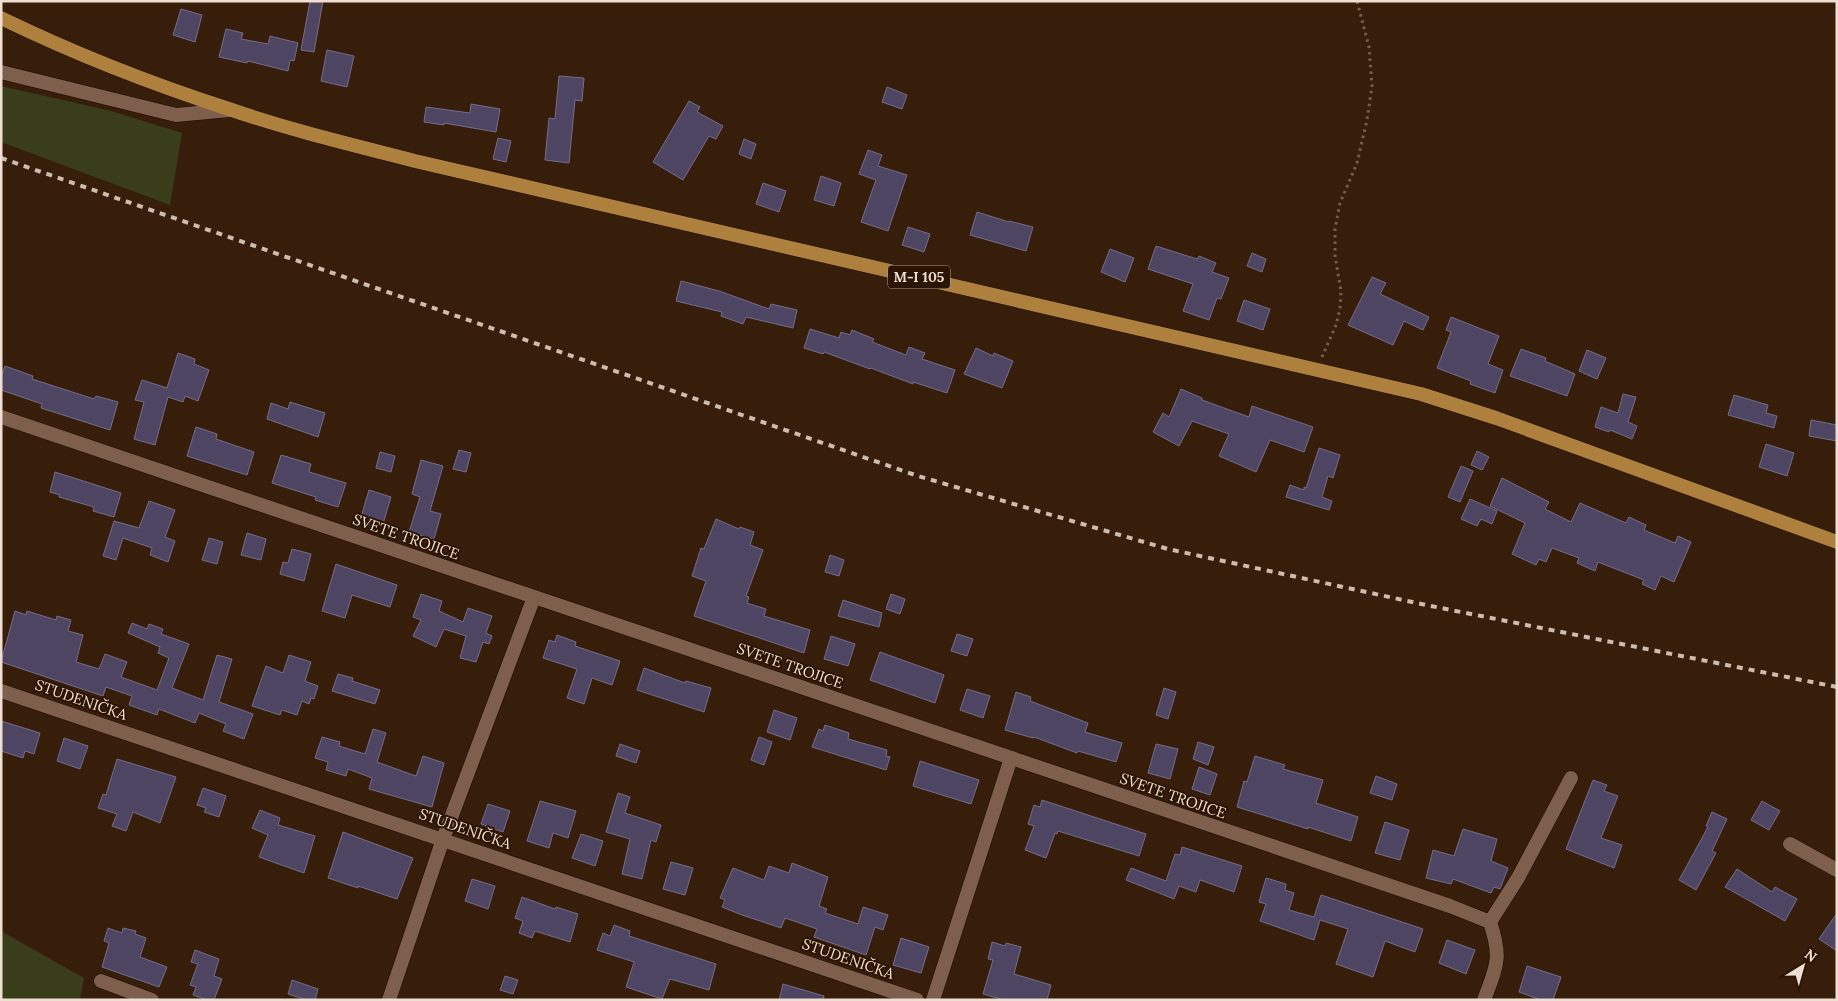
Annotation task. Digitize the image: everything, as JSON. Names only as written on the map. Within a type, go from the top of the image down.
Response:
[{"type":"main road","name":"M-I 105","points":[[1,18],[29,32],[126,72],[230,110],[308,133],[415,161],[1421,394],[1496,418],[1837,542]]},
{"type":"street","points":[[1,72],[176,114],[230,110]]},
{"type":"street","name":"SVETE TROJICE","points":[[1,417],[1450,906],[1490,922]]},
{"type":"street","points":[[389,1000],[443,839],[534,597]]},
{"type":"street","name":"STUDENIČKA","points":[[1,691],[917,1000]]},
{"type":"street","points":[[933,1000],[1010,758]]},
{"type":"street","points":[[1484,1000],[1497,964],[1497,943],[1490,922],[1518,878],[1571,778]]},
{"type":"street","points":[[1790,844],[1837,870]]},
{"type":"street","points":[[101,981],[152,1000]]},
{"type":"path","points":[[1316,369],[1336,325],[1340,309],[1340,291],[1335,256],[1335,229],[1340,203],[1357,163],[1367,120],[1372,86],[1369,47],[1357,1]]},
{"type":"green space","points":[[1,86],[111,111],[182,133],[170,205],[1,142]]},
{"type":"green space","points":[[1,931],[84,978],[80,1000],[1,1000]]},
{"type":"building","points":[[310,1],[323,1],[314,52],[301,50]]},
{"type":"building","points":[[181,9],[202,15],[195,42],[173,35]]},
{"type":"building","points":[[226,29],[243,33],[241,39],[268,44],[270,36],[298,43],[294,61],[290,60],[288,71],[248,61],[247,63],[219,57]]},
{"type":"building","points":[[327,50],[354,56],[347,87],[321,81]]},
{"type":"building","points":[[559,76],[584,78],[582,101],[575,100],[569,163],[545,160],[549,118],[555,119]]},
{"type":"building","points":[[887,87],[907,95],[902,109],[882,102]]},
{"type":"building","points":[[689,101],[700,107],[697,112],[723,126],[716,139],[709,136],[683,180],[653,162]]},
{"type":"building","points":[[471,104],[500,109],[496,132],[444,123],[444,125],[424,122],[426,107],[470,113]]},
{"type":"building","points":[[498,138],[511,141],[506,162],[493,159]]},
{"type":"building","points":[[744,139],[756,144],[751,159],[739,154]]},
{"type":"building","points":[[868,150],[882,155],[878,166],[907,175],[888,231],[861,222],[876,180],[859,174]]},
{"type":"building","points":[[821,176],[841,183],[834,206],[814,200]]},
{"type":"building","points":[[763,183],[786,191],[779,212],[756,204]]},
{"type":"building","points":[[977,212],[1033,227],[1026,251],[970,235]]},
{"type":"building","points":[[908,227],[930,234],[924,252],[902,245]]},
{"type":"building","points":[[1156,246],[1197,259],[1199,256],[1216,263],[1212,272],[1229,278],[1221,299],[1217,298],[1209,320],[1183,311],[1193,284],[1148,269]]},
{"type":"building","points":[[1110,249],[1134,258],[1125,282],[1101,272]]},
{"type":"building","points":[[1252,253],[1266,259],[1262,272],[1247,266]]},
{"type":"building","points":[[1372,277],[1386,283],[1380,294],[1429,317],[1423,330],[1404,321],[1393,345],[1348,325]]},
{"type":"building","points":[[681,281],[719,291],[769,309],[771,304],[797,310],[793,328],[746,317],[743,324],[721,316],[722,312],[676,301]]},
{"type":"building","points":[[1244,300],[1270,309],[1263,330],[1237,321]]},
{"type":"building","points":[[1451,317],[1499,336],[1488,364],[1503,370],[1495,393],[1470,384],[1471,381],[1437,368],[1451,332],[1446,330]]},
{"type":"building","points":[[810,329],[839,338],[841,332],[850,335],[852,330],[874,339],[872,342],[906,355],[909,347],[925,353],[922,359],[955,370],[947,393],[913,382],[913,384],[824,352],[823,354],[804,348]]},
{"type":"building","points":[[976,348],[993,356],[994,353],[1013,361],[1002,388],[964,374]]},
{"type":"building","points":[[1521,349],[1546,358],[1545,361],[1575,374],[1567,396],[1510,376]]},
{"type":"building","points":[[1587,350],[1606,358],[1597,379],[1579,371]]},
{"type":"building","points":[[178,353],[195,359],[194,364],[209,370],[198,401],[185,396],[183,402],[168,397],[155,445],[134,439],[144,402],[135,400],[142,380],[167,388]]},
{"type":"building","points":[[5,366],[33,376],[32,379],[94,399],[96,396],[118,402],[110,430],[41,408],[42,404],[1,390],[1,377]]},
{"type":"building","points":[[1181,389],[1202,398],[1202,400],[1249,417],[1252,406],[1313,427],[1304,452],[1270,440],[1256,472],[1219,456],[1229,434],[1192,421],[1179,446],[1153,432],[1163,413],[1169,417]]},
{"type":"building","points":[[1623,394],[1636,397],[1628,422],[1637,426],[1632,439],[1610,430],[1609,432],[1595,427],[1601,407],[1618,413]]},
{"type":"building","points":[[1734,395],[1768,405],[1766,413],[1777,416],[1774,428],[1728,415]]},
{"type":"building","points":[[290,402],[325,413],[318,437],[267,419],[271,403],[288,409]]},
{"type":"building","points":[[1811,420],[1837,425],[1837,441],[1809,436]]},
{"type":"building","points":[[196,427],[217,434],[216,439],[254,452],[247,475],[187,456]]},
{"type":"building","points":[[1766,444],[1794,453],[1787,476],[1759,467]]},
{"type":"building","points":[[1319,448],[1340,455],[1333,478],[1328,476],[1322,497],[1332,501],[1329,510],[1286,497],[1290,485],[1304,490],[1304,487],[1306,488]]},
{"type":"building","points":[[459,450],[471,453],[466,472],[453,469]]},
{"type":"building","points":[[1477,451],[1489,457],[1482,470],[1471,465]]},
{"type":"building","points":[[380,452],[395,456],[391,472],[376,468]]},
{"type":"building","points":[[281,455],[311,464],[309,472],[346,483],[338,507],[315,500],[316,497],[272,483]]},
{"type":"building","points":[[421,460],[443,466],[430,511],[441,514],[434,539],[409,532],[420,497],[412,494]]},
{"type":"building","points":[[1461,466],[1473,471],[1460,502],[1448,497]]},
{"type":"building","points":[[55,472],[121,493],[114,517],[93,511],[94,507],[59,497],[60,495],[50,492]]},
{"type":"building","points":[[1502,478],[1549,502],[1545,509],[1571,522],[1580,503],[1626,523],[1629,517],[1646,525],[1644,530],[1675,543],[1678,536],[1691,542],[1674,582],[1661,576],[1655,590],[1642,584],[1644,580],[1598,562],[1595,571],[1577,563],[1579,558],[1552,548],[1546,562],[1539,559],[1536,565],[1512,554],[1525,523],[1490,506]]},
{"type":"building","points":[[369,490],[391,497],[383,524],[361,517]]},
{"type":"building","points":[[1470,499],[1497,511],[1492,524],[1481,519],[1477,526],[1461,519]]},
{"type":"building","points":[[149,501],[175,510],[165,537],[175,541],[168,562],[150,555],[152,548],[123,538],[116,560],[103,556],[114,521],[139,528]]},
{"type":"building","points":[[716,519],[739,529],[740,527],[754,532],[750,545],[763,550],[746,596],[749,597],[747,603],[766,609],[764,616],[810,630],[804,653],[694,616],[706,581],[692,576],[701,548],[704,549]]},
{"type":"building","points":[[247,533],[266,539],[261,560],[241,555]]},
{"type":"building","points":[[209,538],[223,542],[217,564],[202,560]]},
{"type":"building","points":[[292,549],[311,554],[304,581],[280,574],[283,562],[288,563]]},
{"type":"building","points":[[830,555],[844,560],[839,576],[825,572]]},
{"type":"building","points":[[336,564],[397,585],[390,607],[352,595],[345,618],[322,611]]},
{"type":"building","points":[[421,594],[442,601],[439,611],[463,622],[468,608],[492,616],[486,633],[492,636],[489,644],[483,642],[476,662],[460,658],[466,636],[444,629],[436,647],[413,636],[421,620],[413,617]]},
{"type":"building","points":[[891,594],[905,599],[900,614],[886,609]]},
{"type":"building","points":[[843,600],[882,613],[879,627],[838,616]]},
{"type":"building","points":[[15,611],[26,615],[27,611],[56,620],[57,616],[71,620],[68,631],[83,635],[76,662],[99,669],[105,654],[127,662],[121,677],[157,690],[169,658],[158,653],[160,647],[128,633],[132,623],[147,629],[149,624],[163,629],[161,634],[189,644],[172,688],[203,700],[217,655],[232,659],[219,702],[253,714],[244,739],[223,731],[226,724],[199,713],[195,723],[159,709],[157,715],[129,705],[132,696],[106,687],[103,696],[1,662]]},
{"type":"building","points":[[957,634],[973,639],[967,656],[951,651]]},
{"type":"building","points":[[557,635],[576,642],[575,646],[620,661],[612,685],[592,678],[584,704],[567,698],[577,669],[543,658],[549,640],[555,642]]},
{"type":"building","points":[[831,636],[855,644],[848,666],[824,659]]},
{"type":"building","points":[[880,652],[944,675],[935,703],[870,680]]},
{"type":"building","points":[[289,655],[311,662],[305,681],[318,686],[314,699],[311,698],[309,704],[302,701],[297,715],[282,710],[280,715],[252,706],[266,666],[283,673]]},
{"type":"building","points":[[644,668],[685,683],[686,681],[711,688],[704,712],[637,690]]},
{"type":"building","points":[[338,674],[353,678],[352,681],[380,690],[375,704],[332,691]]},
{"type":"building","points":[[1164,688],[1176,692],[1168,719],[1156,715]]},
{"type":"building","points":[[967,689],[990,696],[983,718],[960,710]]},
{"type":"building","points":[[1016,692],[1031,697],[1030,701],[1088,723],[1085,732],[1122,743],[1116,762],[1078,751],[1077,753],[1034,737],[1005,730]]},
{"type":"building","points":[[774,710],[797,718],[790,740],[767,732]]},
{"type":"building","points":[[1,721],[40,733],[34,754],[25,751],[23,758],[1,751]]},
{"type":"building","points":[[825,725],[849,733],[848,739],[887,750],[886,756],[890,757],[886,770],[812,747],[819,729],[823,731]]},
{"type":"building","points":[[373,729],[386,733],[377,762],[416,776],[423,756],[444,763],[432,807],[369,789],[372,778],[348,769],[346,776],[326,770],[328,762],[315,758],[322,737],[340,742],[339,746],[365,754]]},
{"type":"building","points":[[759,737],[772,742],[764,765],[751,760]]},
{"type":"building","points":[[64,738],[88,746],[80,769],[57,761]]},
{"type":"building","points":[[1198,742],[1214,747],[1208,765],[1193,759]]},
{"type":"building","points":[[620,744],[640,751],[636,763],[616,756]]},
{"type":"building","points":[[1156,744],[1178,749],[1170,779],[1148,773]]},
{"type":"building","points":[[1255,756],[1285,765],[1283,769],[1323,780],[1316,803],[1358,817],[1351,841],[1237,807],[1244,781],[1247,782]]},
{"type":"building","points":[[117,759],[176,777],[160,823],[133,812],[126,831],[112,826],[117,814],[98,808],[103,794],[106,795]]},
{"type":"building","points":[[920,761],[979,780],[971,804],[913,786]]},
{"type":"building","points":[[1199,767],[1217,774],[1210,795],[1192,789]]},
{"type":"building","points":[[1376,776],[1397,784],[1392,800],[1370,793]]},
{"type":"building","points":[[1593,780],[1607,785],[1604,791],[1618,796],[1601,838],[1622,845],[1614,868],[1566,849]]},
{"type":"building","points":[[203,788],[226,796],[219,817],[204,812],[206,808],[197,805]]},
{"type":"building","points":[[618,793],[630,797],[625,813],[661,825],[656,842],[651,840],[642,879],[622,874],[630,839],[606,832]]},
{"type":"building","points":[[1042,800],[1146,834],[1139,856],[1058,831],[1057,834],[1055,833],[1046,858],[1025,850],[1034,826],[1028,824],[1034,805],[1040,807]]},
{"type":"building","points":[[540,801],[576,811],[568,838],[553,833],[549,848],[527,841]]},
{"type":"building","points":[[1762,801],[1780,811],[1769,830],[1751,820]]},
{"type":"building","points":[[488,804],[510,811],[503,832],[481,824]]},
{"type":"building","points":[[260,810],[280,818],[278,825],[315,836],[304,873],[259,857],[268,835],[252,828]]},
{"type":"building","points":[[1712,812],[1727,819],[1712,851],[1716,853],[1696,890],[1679,880],[1708,827],[1706,826]]},
{"type":"building","points":[[1385,822],[1409,830],[1400,860],[1375,853]]},
{"type":"building","points":[[1463,829],[1497,839],[1491,861],[1508,868],[1500,889],[1494,887],[1491,893],[1453,879],[1451,884],[1426,878],[1433,850],[1454,856]]},
{"type":"building","points":[[343,832],[413,858],[397,899],[328,878]]},
{"type":"building","points":[[581,834],[603,841],[595,866],[572,858]]},
{"type":"building","points":[[1182,847],[1242,866],[1234,892],[1200,880],[1196,892],[1179,886],[1174,899],[1126,880],[1131,868],[1166,881],[1175,854],[1180,855]]},
{"type":"building","points":[[671,862],[693,868],[685,895],[663,889]]},
{"type":"building","points":[[792,863],[828,877],[819,906],[827,909],[825,913],[858,924],[863,907],[888,915],[883,930],[875,927],[866,955],[814,937],[817,929],[785,918],[781,928],[722,907],[725,900],[720,898],[733,868],[764,880],[769,866],[789,873]]},
{"type":"building","points":[[1737,869],[1772,892],[1775,887],[1797,899],[1785,921],[1725,887]]},
{"type":"building","points":[[1266,878],[1286,884],[1285,890],[1294,893],[1289,910],[1314,917],[1321,895],[1423,929],[1415,952],[1385,941],[1373,977],[1336,964],[1348,929],[1320,920],[1314,940],[1260,921],[1266,904],[1259,902]]},
{"type":"building","points":[[472,879],[495,886],[488,909],[465,901]]},
{"type":"building","points":[[522,897],[555,909],[556,907],[578,914],[570,942],[535,931],[532,938],[519,933],[523,921],[515,918]]},
{"type":"building","points":[[1837,913],[1837,951],[1819,939]]},
{"type":"building","points":[[614,925],[630,931],[629,936],[716,964],[709,990],[670,979],[662,999],[626,987],[634,962],[597,950],[603,933],[610,936]]},
{"type":"building","points":[[108,928],[122,933],[123,928],[136,931],[135,934],[146,938],[140,957],[167,967],[159,987],[102,967],[109,943],[104,941]]},
{"type":"building","points":[[901,938],[929,947],[921,973],[893,965]]},
{"type":"building","points":[[1447,940],[1475,950],[1466,974],[1439,963]]},
{"type":"building","points":[[992,942],[1005,946],[1006,943],[1021,947],[1014,974],[1051,985],[1047,1000],[1004,1000],[983,994],[993,960],[988,959]]},
{"type":"building","points":[[195,950],[219,959],[214,976],[222,979],[214,1000],[207,1000],[193,995],[196,987],[190,985],[198,964],[191,962]]},
{"type":"building","points":[[1527,966],[1561,977],[1553,1000],[1541,1000],[1519,992]]},
{"type":"building","points":[[505,976],[518,980],[513,994],[500,990]]},
{"type":"building","points":[[292,980],[318,989],[315,1000],[307,1000],[288,994]]},
{"type":"building","points":[[783,984],[824,996],[823,1000],[779,1000]]},
{"type":"railway","points":[[1,158],[918,476],[1168,549],[1426,605],[1837,687]]}]
